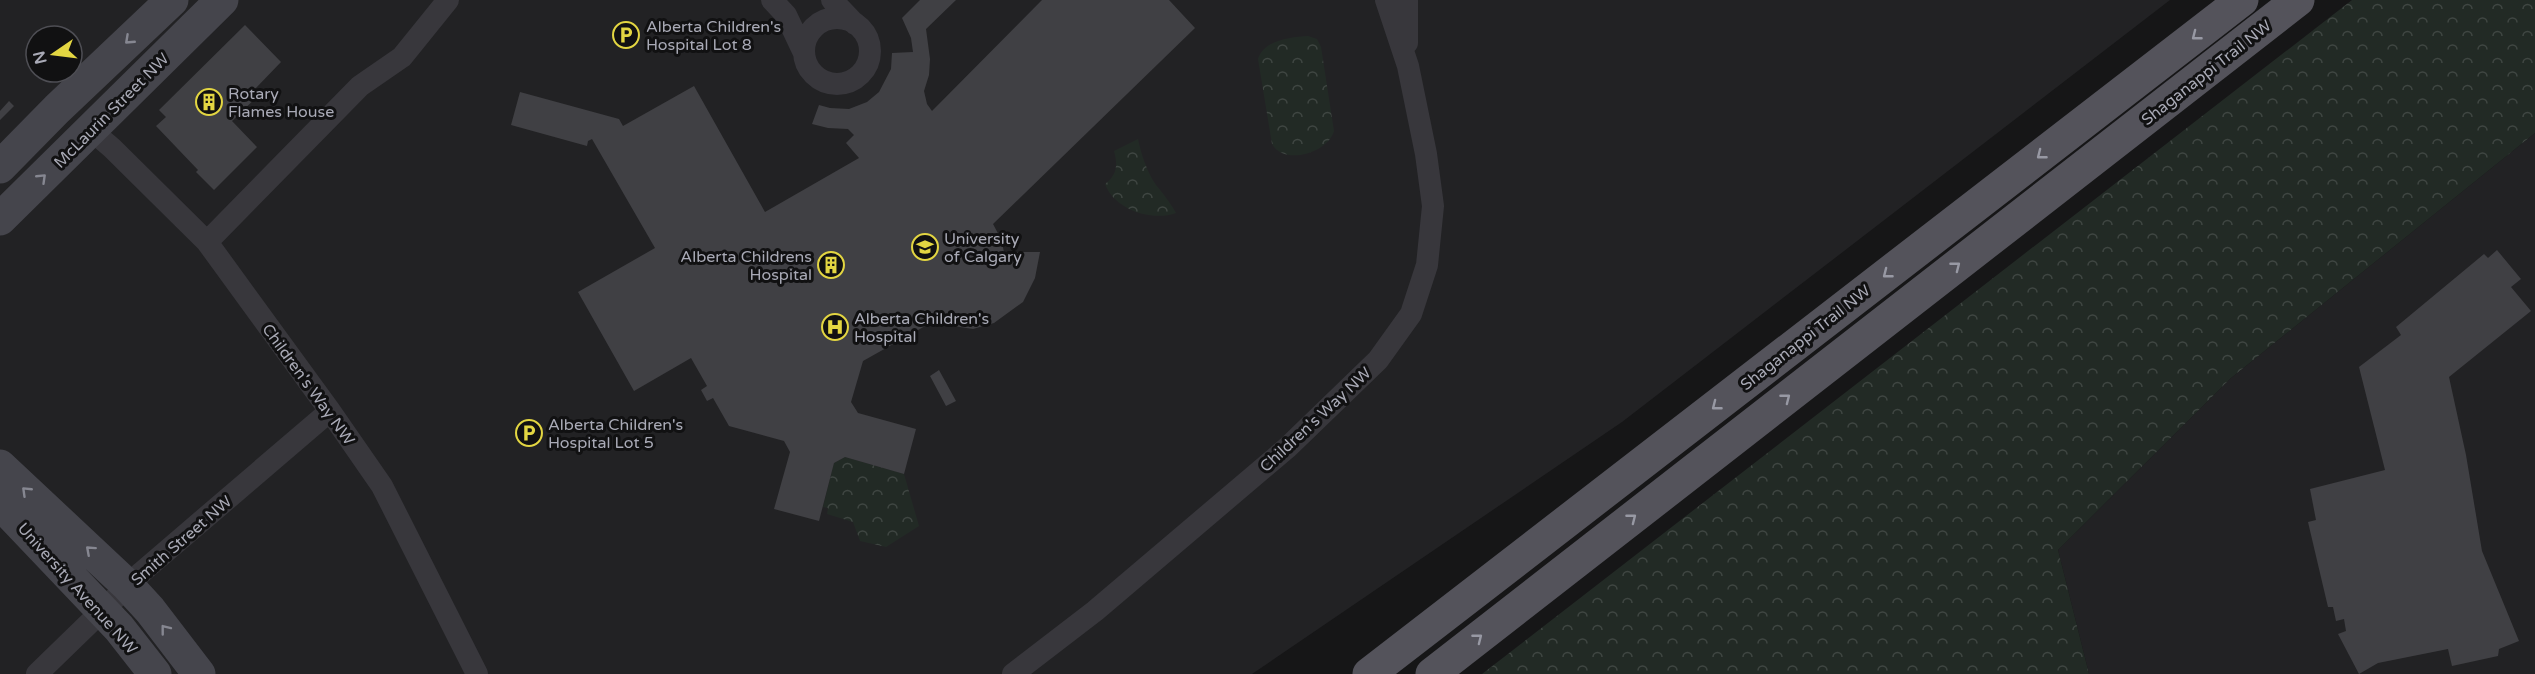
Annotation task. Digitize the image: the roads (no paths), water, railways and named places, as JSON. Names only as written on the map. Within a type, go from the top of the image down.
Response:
[{"type":"main road","name":"Shaganappi Trail NW","points":[[1369,674],[2242,0]]},
{"type":"main road","name":"Shaganappi Trail NW","points":[[1432,674],[2298,0]]},
{"type":"street","points":[[0,167],[57,109],[172,0]]},
{"type":"street","points":[[207,242],[360,86],[402,57],[448,0]]},
{"type":"street","points":[[772,0],[786,15],[812,74],[821,81],[843,84],[854,80],[862,73],[868,64],[870,53],[864,31],[832,0]]},
{"type":"street","name":"Children's Way NW","points":[[1013,674],[1095,611],[1288,447],[1378,360],[1411,314],[1427,265],[1433,206],[1426,154],[1408,66],[1386,0]]},
{"type":"street","name":"Children's Way NW","points":[[1407,0],[1408,66]]},
{"type":"street","name":"McLaurin Street NW","points":[[0,219],[91,130],[201,7]]},
{"type":"street","points":[[804,53],[805,42],[816,25],[835,18],[845,19],[855,24]]},
{"type":"street","name":"Children's Way NW","points":[[91,130],[207,242],[330,411],[382,486],[477,674]]},
{"type":"street","name":"Smith Street NW","points":[[37,674],[128,586],[330,411]]},
{"type":"street","name":"University Avenue NW","points":[[0,466],[128,586],[150,610],[199,674]]},
{"type":"street","name":"University Avenue NW","points":[[0,503],[103,610],[155,674]]},
{"type":"place","name":"Alberta Children's Hospital Lot 8","points":[[626,35]]},
{"type":"place","name":"Rotary Flames House","points":[[209,102]]},
{"type":"place","name":"University of Calgary","points":[[925,247]]},
{"type":"place","name":"Alberta Childrens Hospital","points":[[831,265]]},
{"type":"place","name":"Alberta Children's Hospital","points":[[835,327]]},
{"type":"place","name":"Alberta Children's Hospital Lot 5","points":[[529,433]]}]
